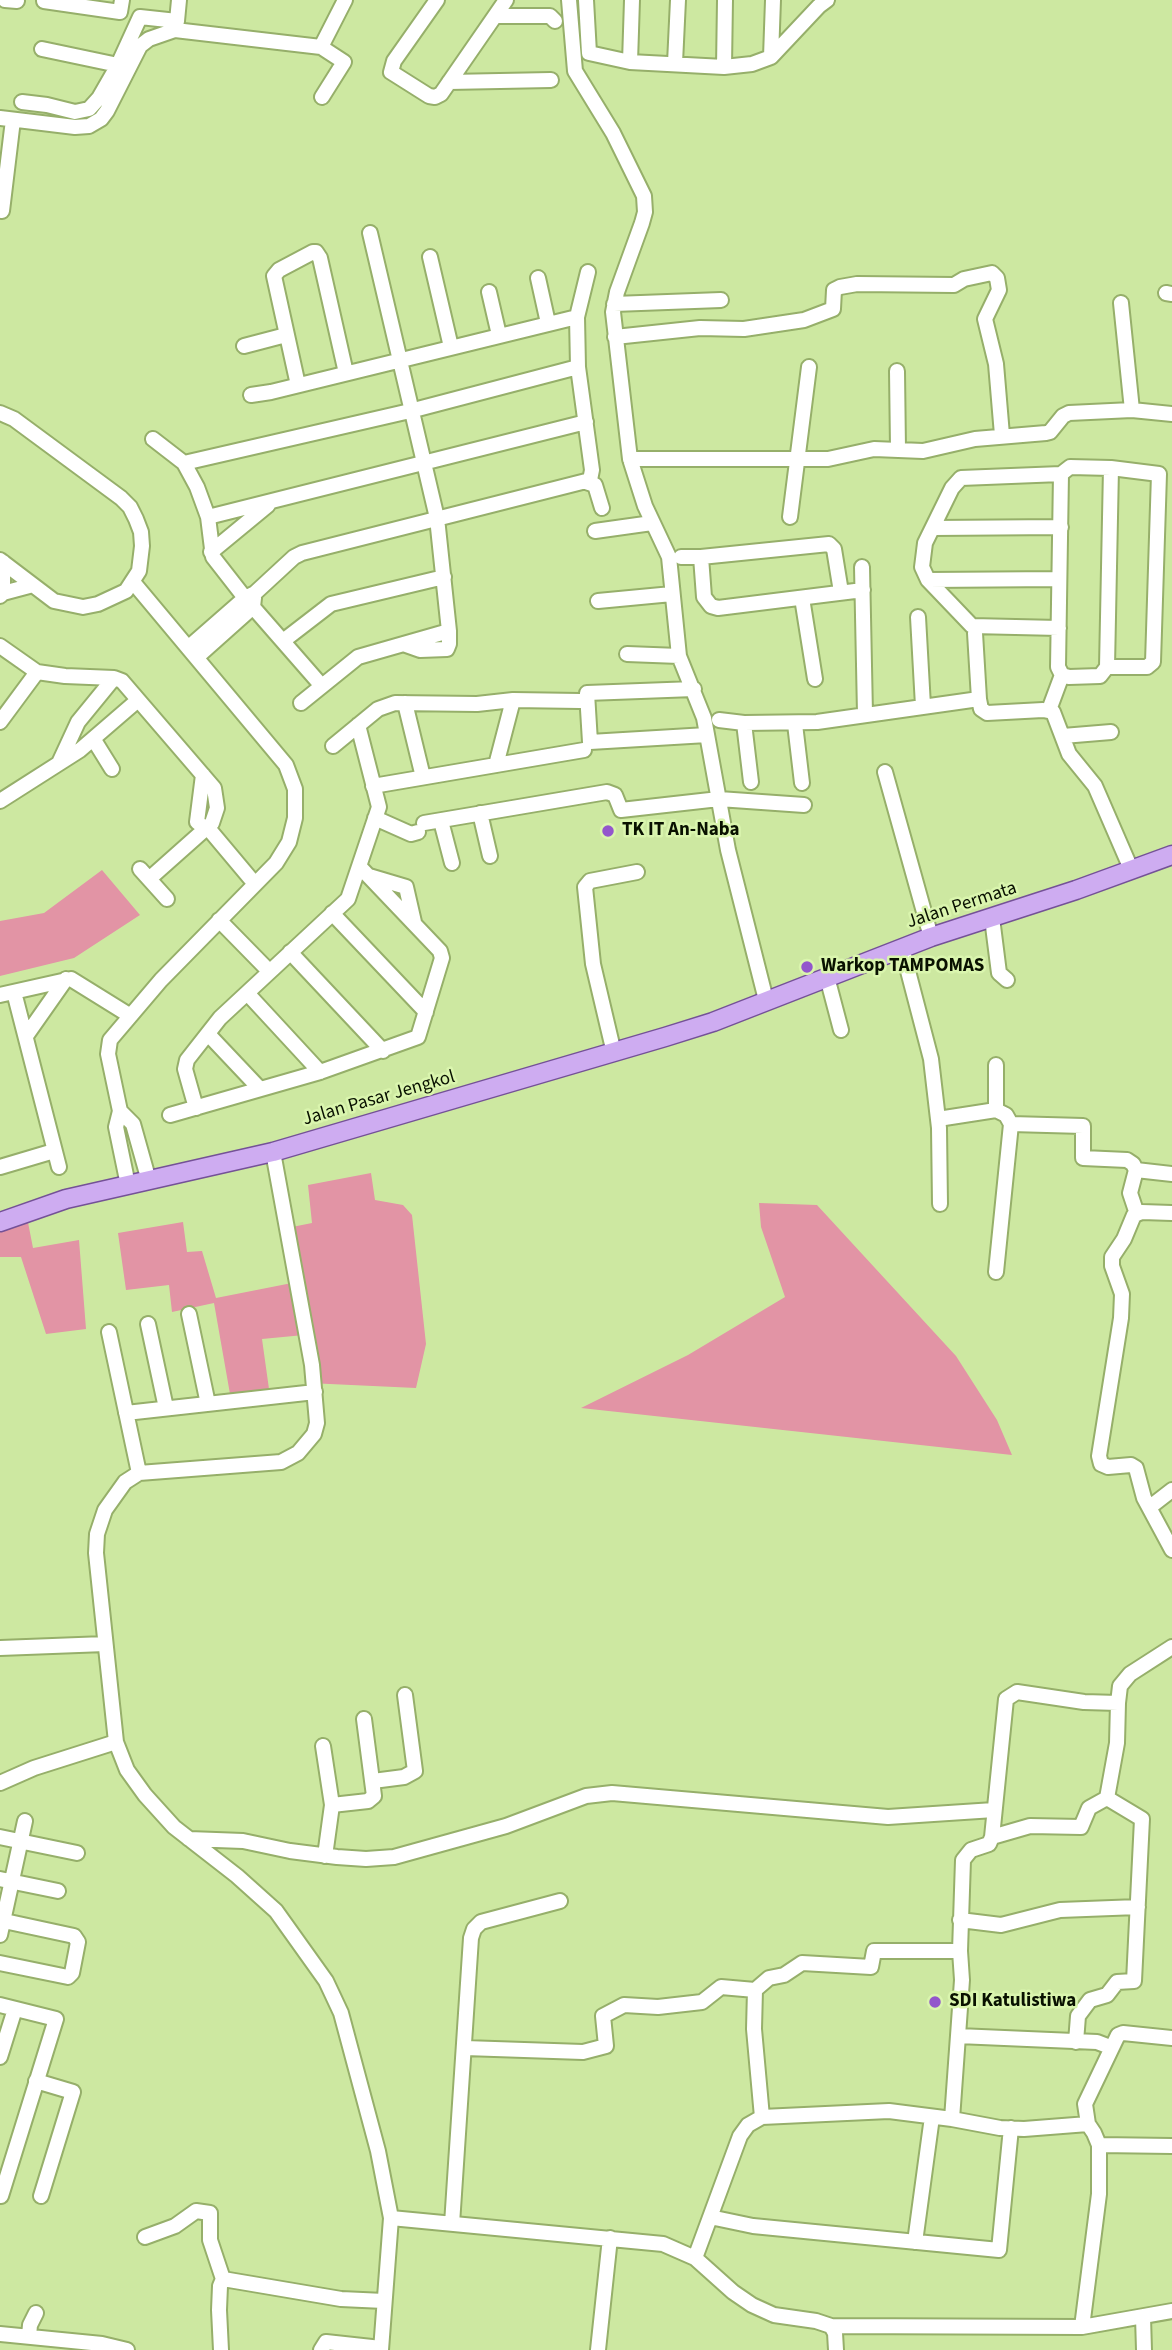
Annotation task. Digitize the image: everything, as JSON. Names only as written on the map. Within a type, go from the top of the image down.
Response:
[{"type":"main road","name":"Jalan Permata","points":[[766,1000],[931,937],[1172,855]]},
{"type":"main road","name":"Jalan Pasar Jengkol","points":[[0,1222],[66,1199],[273,1152],[614,1053],[713,1022],[766,1000]]},
{"type":"street","points":[[5,0],[17,1]]},
{"type":"street","points":[[176,25],[179,0]]},
{"type":"street","points":[[321,47],[345,0]]},
{"type":"street","points":[[437,0],[394,61],[391,72],[435,97],[441,94],[506,0]]},
{"type":"street","points":[[569,0],[575,71],[613,133],[644,196],[645,212],[642,223],[614,304],[615,337],[630,459],[652,523],[669,557],[679,656],[694,689],[708,735],[747,933],[766,1000]]},
{"type":"street","points":[[586,0],[589,53],[631,62],[724,67],[752,64],[771,57],[821,2]]},
{"type":"street","points":[[631,62],[632,0]]},
{"type":"street","points":[[675,63],[678,0]]},
{"type":"street","points":[[724,67],[725,0]]},
{"type":"street","points":[[771,57],[773,0]]},
{"type":"street","points":[[44,1],[121,6],[140,17],[176,25],[321,47],[344,62],[322,97]]},
{"type":"street","points":[[496,16],[550,16],[555,21]]},
{"type":"street","points":[[22,102],[75,112],[84,111],[99,98],[140,17]]},
{"type":"street","points":[[2,211],[7,119],[75,127],[89,125],[101,119],[140,46],[176,25]]},
{"type":"street","points":[[42,49],[118,65]]},
{"type":"street","points":[[449,82],[551,80]]},
{"type":"street","points":[[301,704],[358,657],[403,644],[420,650],[447,649],[449,644],[437,518],[370,233]]},
{"type":"street","points":[[298,385],[274,276],[279,270],[316,251],[320,258],[346,373]]},
{"type":"street","points":[[430,257],[451,346]]},
{"type":"street","points":[[193,652],[302,553],[586,482],[592,476],[592,470],[578,367],[577,317],[588,272]]},
{"type":"street","points":[[615,337],[700,328],[744,329],[783,324],[830,311],[834,308],[834,290],[840,287],[857,284],[954,285],[964,279],[992,273],[997,278],[999,290],[985,319],[996,365],[1002,435]]},
{"type":"street","points":[[538,278],[548,323]]},
{"type":"street","points":[[489,292],[499,335]]},
{"type":"street","points":[[614,304],[721,300]]},
{"type":"street","points":[[1121,303],[1132,410]]},
{"type":"street","points":[[251,395],[577,317]]},
{"type":"street","points":[[244,346],[286,335]]},
{"type":"street","points":[[184,463],[410,411],[578,367]]},
{"type":"street","points":[[790,517],[808,367]]},
{"type":"street","points":[[897,371],[898,449]]},
{"type":"street","points":[[630,459],[828,459],[874,449],[923,451],[1002,435],[1050,432],[1063,415],[1069,413],[1132,410],[1172,414]]},
{"type":"street","points":[[0,414],[14,419],[130,507],[141,532],[142,545],[139,571],[126,591],[114,598],[83,607],[54,601],[1,561]]},
{"type":"street","points":[[208,517],[586,422]]},
{"type":"street","points":[[153,439],[184,463],[197,487],[208,517],[211,552],[321,685]]},
{"type":"street","points":[[1059,628],[972,626],[964,621],[928,580],[922,567],[925,543],[952,488],[961,478],[1061,474],[1070,467],[1111,468],[1159,474],[1154,656],[1151,666],[1107,667]]},
{"type":"street","points":[[1062,675],[1100,676],[1107,667],[1111,468]]},
{"type":"street","points":[[1049,710],[1062,675],[1058,667],[1061,474]]},
{"type":"street","points":[[586,482],[595,485],[602,508]]},
{"type":"street","points":[[211,552],[272,501]]},
{"type":"street","points":[[595,531],[652,523]]},
{"type":"street","points":[[933,528],[1061,527]]},
{"type":"street","points":[[681,557],[829,544],[834,549],[841,592]]},
{"type":"street","points":[[701,557],[704,597],[710,606],[718,608],[863,590]]},
{"type":"street","points":[[1,561],[1,595],[33,585]]},
{"type":"street","points":[[862,567],[865,713]]},
{"type":"street","points":[[283,641],[331,604],[444,577]]},
{"type":"street","points":[[928,580],[1059,579]]},
{"type":"street","points":[[128,1185],[116,1127],[120,1111],[107,1048],[110,1040],[129,1015],[276,863],[289,842],[295,818],[295,789],[286,765],[133,582]]},
{"type":"street","points":[[598,601],[672,594]]},
{"type":"street","points":[[802,598],[815,680]]},
{"type":"street","points":[[918,617],[923,706]]},
{"type":"street","points":[[975,633],[978,699],[981,709],[987,713],[1049,710],[1056,716],[1069,754],[1095,786],[1131,869]]},
{"type":"street","points":[[0,646],[37,672],[114,678],[122,681],[203,775],[197,822],[207,829],[256,884]]},
{"type":"street","points":[[627,653],[679,656]]},
{"type":"street","points":[[0,722],[37,672]]},
{"type":"street","points":[[59,763],[78,722],[114,678]]},
{"type":"street","points":[[694,689],[587,692],[590,743],[708,735]]},
{"type":"street","points":[[719,720],[795,724],[978,699]]},
{"type":"street","points":[[496,765],[513,700]]},
{"type":"street","points":[[0,801],[94,740],[138,701]]},
{"type":"street","points":[[333,746],[378,709],[395,703],[580,701]]},
{"type":"street","points":[[405,703],[423,777]]},
{"type":"street","points":[[744,723],[751,782]]},
{"type":"street","points":[[795,724],[802,783]]},
{"type":"street","points":[[196,1108],[185,1069],[187,1060],[220,1018],[348,899],[363,871],[379,807],[358,725]]},
{"type":"street","points":[[1063,736],[1111,732]]},
{"type":"street","points":[[94,740],[112,769]]},
{"type":"street","points":[[373,786],[584,750]]},
{"type":"street","points":[[885,772],[931,937]]},
{"type":"street","points":[[375,818],[411,834],[442,821],[607,792],[614,795],[621,810],[719,799],[804,805]]},
{"type":"street","points":[[480,813],[490,856]]},
{"type":"street","points":[[442,821],[452,863]]},
{"type":"street","points":[[167,898],[144,874],[207,829]]},
{"type":"street","points":[[170,1115],[320,1072],[418,1037],[442,958],[440,951],[363,871]]},
{"type":"street","points":[[614,1053],[593,964],[585,887],[590,881],[608,880],[637,872]]},
{"type":"street","points":[[332,913],[426,1012]]},
{"type":"street","points":[[992,918],[999,973],[1007,981]]},
{"type":"street","points":[[219,920],[269,971]]},
{"type":"street","points":[[902,948],[931,1059],[938,1119],[940,1204]]},
{"type":"street","points":[[290,952],[383,1051]]},
{"type":"street","points":[[827,977],[841,1030]]},
{"type":"street","points":[[59,1167],[26,1036],[7,993],[66,979],[74,981],[129,1015]]},
{"type":"street","points":[[26,1036],[66,979]]},
{"type":"street","points":[[247,993],[320,1072]]},
{"type":"street","points":[[208,1034],[260,1089]]},
{"type":"street","points":[[996,1065],[996,1110]]},
{"type":"street","points":[[938,1119],[996,1110],[1006,1115],[1011,1124],[996,1272]]},
{"type":"street","points":[[120,1111],[127,1115],[133,1124],[149,1181]]},
{"type":"street","points":[[1011,1124],[1081,1125],[1084,1132],[1083,1158],[1127,1160],[1133,1164],[1136,1170],[1130,1193],[1137,1214]]},
{"type":"street","points":[[1,1171],[54,1151]]},
{"type":"street","points":[[273,1152],[312,1365],[317,1423],[314,1434],[307,1445],[292,1458],[273,1464],[139,1473],[125,1482],[105,1510],[97,1534],[96,1553],[116,1742],[121,1758],[135,1783],[174,1827],[276,1911],[312,1960],[336,2001],[347,2033],[378,2151],[391,2218],[381,2349],[326,2342],[321,2350]]},
{"type":"street","points":[[1136,1170],[1172,1174]]},
{"type":"street","points":[[1172,1213],[1134,1215],[1112,1260],[1122,1294],[1121,1318],[1099,1461],[1108,1466],[1131,1465],[1136,1468],[1144,1498],[1172,1550]]},
{"type":"street","points":[[189,1314],[208,1404]]},
{"type":"street","points":[[148,1324],[166,1408]]},
{"type":"street","points":[[109,1332],[139,1473]]},
{"type":"street","points":[[126,1413],[315,1392]]},
{"type":"street","points":[[1150,1507],[1172,1490]]},
{"type":"street","points":[[0,1648],[106,1644]]},
{"type":"street","points":[[1107,1798],[1117,1742],[1120,1686],[1130,1674],[1172,1647]]},
{"type":"street","points":[[951,2119],[962,1980],[960,1920],[963,1860],[971,1850],[989,1844],[992,1837],[1004,1704],[1010,1695],[1017,1692],[1084,1702],[1118,1703]]},
{"type":"street","points":[[373,1781],[404,1777],[415,1771],[405,1695]]},
{"type":"street","points":[[332,1805],[371,1800],[374,1796],[364,1718]]},
{"type":"street","points":[[0,1783],[34,1768],[116,1742]]},
{"type":"street","points":[[323,1746],[332,1805],[325,1856]]},
{"type":"street","points":[[189,1839],[243,1841],[325,1856],[366,1859],[394,1857],[506,1826],[586,1796],[612,1793],[888,1817],[994,1810]]},
{"type":"street","points":[[992,1837],[1030,1826],[1081,1827],[1089,1808],[1107,1798]]},
{"type":"street","points":[[1076,2042],[1078,2016],[1090,2000],[1107,1995],[1117,1982],[1134,1981],[1142,1819],[1107,1798]]},
{"type":"street","points":[[0,1963],[68,1977],[72,1973],[78,1946],[74,1936],[1,1925],[6,1880],[21,1841],[25,1821]]},
{"type":"street","points":[[0,1837],[78,1853]]},
{"type":"street","points":[[6,1880],[58,1891]]},
{"type":"street","points":[[452,2224],[465,2048],[469,1948],[474,1929],[481,1922],[560,1901]]},
{"type":"street","points":[[960,1920],[1001,1924],[1060,1910],[1138,1908]]},
{"type":"street","points":[[465,2048],[583,2052],[606,2046],[603,2017],[624,2005],[658,2007],[702,2002],[721,1987],[755,1990],[769,1978],[784,1975],[802,1963],[871,1966],[874,1951],[960,1951]]},
{"type":"street","points":[[755,1990],[754,2029],[762,2117]]},
{"type":"street","points":[[0,2005],[56,2019],[1,2196]]},
{"type":"street","points":[[0,2057],[15,2009]]},
{"type":"street","points":[[1082,2327],[1099,2194],[1099,2145],[1088,2124],[1085,2104],[1118,2035],[1122,2033],[1172,2038]]},
{"type":"street","points":[[958,2036],[1097,2042],[1110,2047]]},
{"type":"street","points":[[36,2081],[73,2092],[41,2196]]},
{"type":"street","points":[[695,2258],[740,2136],[748,2125],[762,2117],[889,2111],[1011,2128],[1088,2124]]},
{"type":"street","points":[[915,2242],[932,2117]]},
{"type":"street","points":[[710,2217],[753,2227],[999,2250],[1011,2128]]},
{"type":"street","points":[[1099,2145],[1172,2146]]},
{"type":"street","points":[[145,2237],[175,2226],[196,2211],[209,2213],[211,2240],[223,2279],[219,2310],[221,2350]]},
{"type":"street","points":[[391,2218],[663,2244],[695,2258],[752,2305],[774,2315],[831,2326],[1082,2327],[1172,2311]]},
{"type":"street","points":[[598,2350],[610,2238]]},
{"type":"street","points":[[223,2279],[341,2299],[384,2301]]},
{"type":"street","points":[[29,2336],[30,2325],[36,2314]]},
{"type":"street","points":[[1143,2317],[1144,2350]]},
{"type":"street","points":[[831,2326],[835,2333],[836,2350]]},
{"type":"street","points":[[0,2334],[102,2344],[127,2350]]},
{"type":"shaded area","points":[[102,870],[140,915],[74,958],[0,976],[0,921],[44,913]]},
{"type":"shaded area","points":[[371,1173],[375,1200],[403,1205],[412,1215],[426,1344],[416,1388],[308,1383],[304,1335],[262,1339],[269,1389],[230,1394],[214,1303],[172,1312],[169,1285],[126,1290],[118,1233],[183,1222],[187,1252],[202,1251],[216,1298],[297,1282],[287,1228],[312,1223],[308,1185]]},
{"type":"shaded area","points":[[759,1203],[817,1205],[956,1356],[997,1420],[1012,1455],[581,1408],[688,1355],[785,1297],[761,1227]]},
{"type":"shaded area","points":[[26,1212],[33,1248],[79,1240],[86,1329],[46,1334],[21,1257],[0,1257],[0,1221]]},
{"type":"place","name":"TK IT An-Naba","points":[[608,831]]},
{"type":"place","name":"Warkop TAMPOMAS","points":[[807,967]]},
{"type":"place","name":"SDI Katulistiwa","points":[[935,2002]]}]
